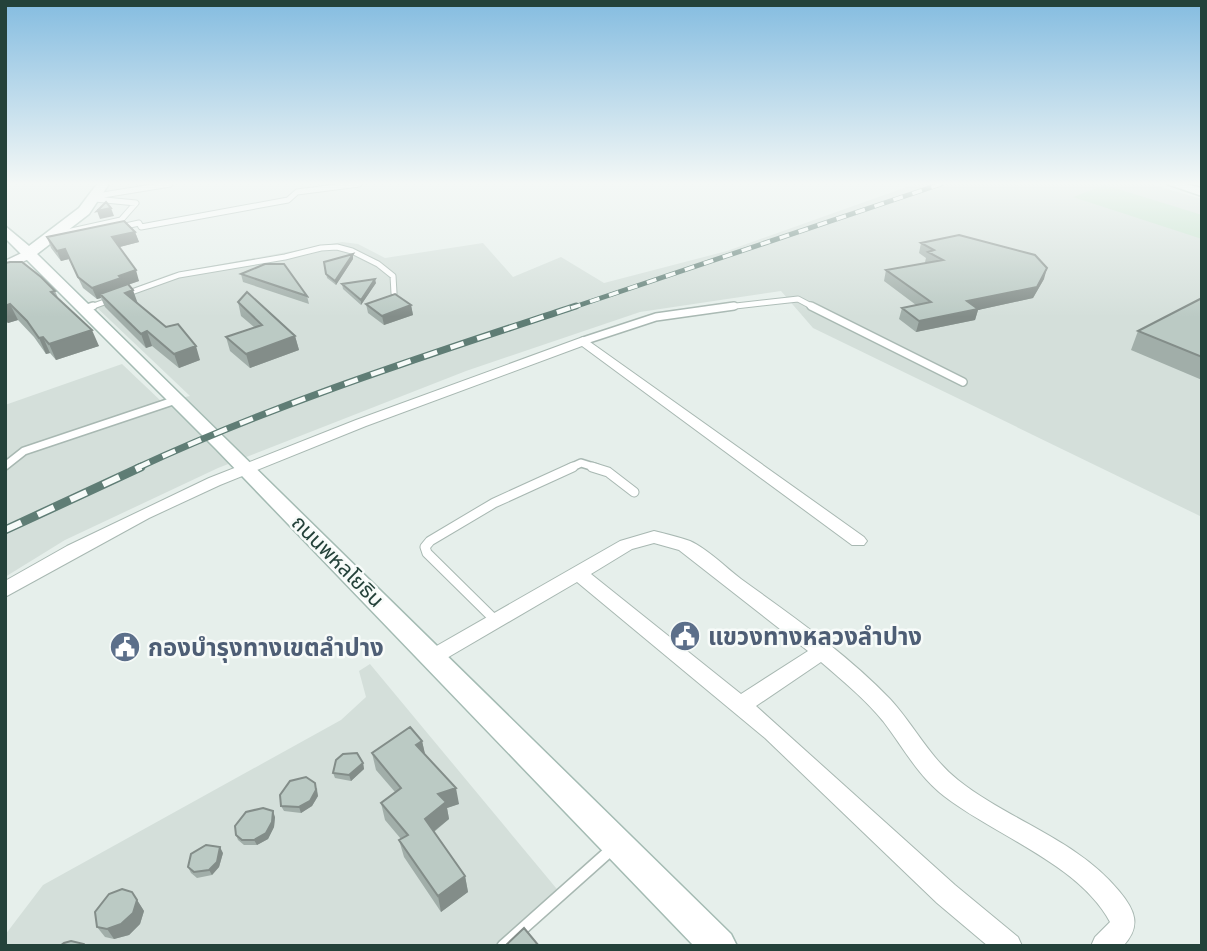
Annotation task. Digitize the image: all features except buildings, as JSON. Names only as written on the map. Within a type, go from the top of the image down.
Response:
[{"type":"main road","points":[[36,249],[64,228]]},
{"type":"main road","name":"ถนนพหลโยธิน","points":[[5,230],[36,249],[84,309],[719,946]]},
{"type":"street","points":[[5,266],[36,249]]},
{"type":"street","points":[[5,590],[133,517],[245,468],[583,341],[858,541]]},
{"type":"street","points":[[433,657],[579,575],[626,545],[654,537],[685,546],[821,652],[884,706],[926,764],[951,788],[1080,873],[1117,906],[1123,918],[1122,928],[1104,946]]},
{"type":"street","points":[[579,575],[773,732],[947,894],[1009,946]]},
{"type":"street","points":[[740,706],[821,652]]},
{"type":"lane","points":[[58,234],[83,228]]},
{"type":"lane","points":[[36,249],[113,229]]},
{"type":"lane","points":[[84,309],[179,275],[329,248],[352,251],[378,264],[393,276],[394,293]]},
{"type":"lane","points":[[583,341],[656,317],[798,299],[964,382]]},
{"type":"lane","points":[[5,457],[176,400]]},
{"type":"lane","points":[[5,466],[24,451]]},
{"type":"lane","points":[[496,621],[426,553],[425,547],[430,541],[494,503],[581,463],[608,472],[634,492]]},
{"type":"lane","points":[[503,946],[618,844]]},
{"type":"shaded area","points":[[790,228],[1202,228],[1202,517],[813,328],[781,291],[640,312],[466,371],[218,468],[65,540],[5,577],[5,405],[122,364],[162,402],[190,396],[92,303],[173,273],[342,242],[358,244],[385,258],[483,243],[513,277],[561,257],[604,283],[727,251]]},
{"type":"shaded area","points":[[370,664],[561,894],[503,946],[5,946],[5,935],[43,885],[341,720],[366,697],[359,671]]},
{"type":"green space","points":[[1169,228],[1202,228],[1202,239]]},
{"type":"railway","points":[[571,308],[809,228]]},
{"type":"railway","points":[[137,468],[299,401],[576,306]]},
{"type":"railway","points":[[5,530],[141,467]]},
{"type":"place","name":"แขวงทางหลวงลำปาง","points":[[685,636]]},
{"type":"place","name":"กองบำรุงทางเขตลำปาง","points":[[125,647]]}]
